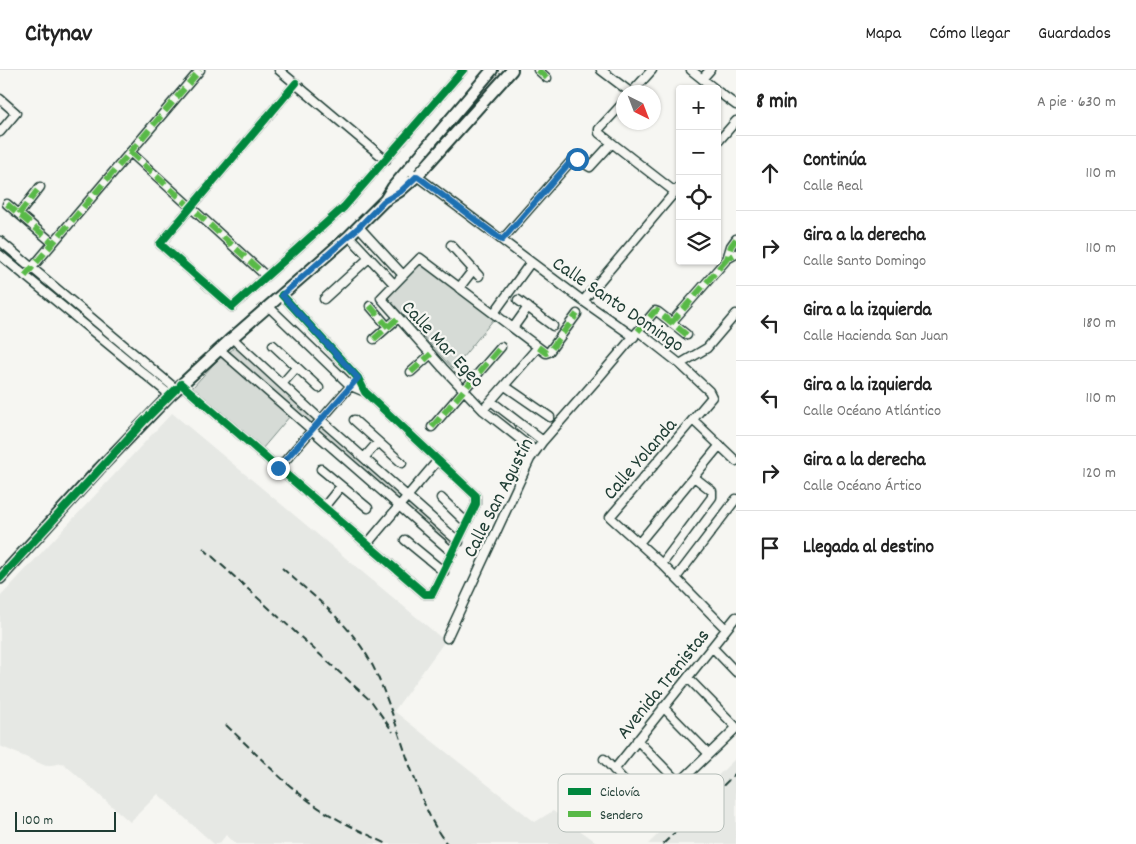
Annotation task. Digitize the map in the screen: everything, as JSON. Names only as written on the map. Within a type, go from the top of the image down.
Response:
[{"type":"main road","points":[[384,201],[388,193],[492,70]]},
{"type":"main road","points":[[0,578],[99,469],[176,389],[359,227],[384,201],[400,192],[417,176],[512,70]]},
{"type":"street","points":[[25,276],[200,70]]},
{"type":"street","points":[[279,70],[386,160]]},
{"type":"street","points":[[296,83],[160,244],[232,307],[344,207],[463,70]]},
{"type":"street","points":[[538,70],[548,78]]},
{"type":"street","points":[[601,70],[621,85]]},
{"type":"street","points":[[638,85],[652,70]]},
{"type":"street","points":[[691,70],[710,85]]},
{"type":"street","points":[[702,79],[710,70]]},
{"type":"street","points":[[721,93],[734,100]]},
{"type":"street","points":[[0,100],[16,113],[0,132]]},
{"type":"street","points":[[616,111],[599,130],[612,143],[676,188]]},
{"type":"street","points":[[721,138],[736,121]]},
{"type":"street","points":[[502,240],[572,160],[577,159],[590,167],[612,143]]},
{"type":"street","points":[[130,152],[266,276]]},
{"type":"street","name":"Calle Santo Domingo","points":[[408,169],[583,301],[680,364],[711,394],[711,399],[694,420]]},
{"type":"street","points":[[18,214],[40,187]]},
{"type":"street","points":[[583,301],[676,190]]},
{"type":"street","points":[[7,204],[53,243]]},
{"type":"street","points":[[359,227],[403,275]]},
{"type":"street","points":[[349,236],[394,284],[420,258],[546,353],[549,352],[577,314]]},
{"type":"street","points":[[727,259],[731,246],[736,239]]},
{"type":"street","points":[[0,241],[176,389]]},
{"type":"street","points":[[451,245],[476,273],[460,288]]},
{"type":"street","points":[[687,335],[672,322],[727,259],[736,254]]},
{"type":"street","points":[[0,255],[278,468],[425,594],[432,594],[468,523],[476,504],[476,496],[365,392],[351,386],[269,307]]},
{"type":"street","points":[[324,299],[369,258]]},
{"type":"street","points":[[494,313],[531,262]]},
{"type":"street","name":"Calle Mar Egeo","points":[[394,284],[381,298],[483,410],[535,451]]},
{"type":"street","points":[[282,295],[358,378],[365,392]]},
{"type":"street","points":[[518,300],[553,326]]},
{"type":"street","points":[[370,306],[388,327]]},
{"type":"street","points":[[513,328],[528,307]]},
{"type":"street","name":"Calle San Agustín","points":[[447,638],[535,451],[656,311],[672,322]]},
{"type":"street","points":[[680,364],[707,348],[736,314]]},
{"type":"street","points":[[374,339],[398,318]]},
{"type":"street","points":[[232,338],[458,542]]},
{"type":"street","points":[[272,345],[318,388]]},
{"type":"street","points":[[432,428],[501,347]]},
{"type":"street","points":[[483,410],[538,347]]},
{"type":"street","points":[[219,349],[453,553]]},
{"type":"street","points":[[412,372],[431,354]]},
{"type":"street","points":[[282,384],[296,368]]},
{"type":"street","points":[[278,468],[358,378]]},
{"type":"street","points":[[505,386],[550,418]]},
{"type":"street","points":[[491,401],[543,441]]},
{"type":"street","points":[[354,420],[402,463]]},
{"type":"street","points":[[694,420],[736,461]]},
{"type":"street","name":"Calle Yolanda","points":[[639,543],[610,517],[694,420]]},
{"type":"street","points":[[364,458],[378,442]]},
{"type":"street","points":[[720,445],[639,543],[726,629]]},
{"type":"street","points":[[368,544],[438,460]]},
{"type":"street","points":[[321,469],[368,508]]},
{"type":"street","points":[[662,564],[712,497],[712,491],[694,477]]},
{"type":"street","points":[[324,507],[341,486]]},
{"type":"street","points":[[441,498],[468,523]]},
{"type":"street","points":[[676,578],[736,499]]},
{"type":"street","points":[[405,540],[444,572]]},
{"type":"street","name":"Avenida Trenistas","points":[[614,770],[736,617]]},
{"type":"street","points":[[712,647],[736,672]]},
{"type":"street","points":[[688,678],[736,728],[688,774]]},
{"type":"street","points":[[664,707],[709,754]]},
{"type":"street","points":[[637,740],[670,774]]},
{"type":"street","points":[[604,759],[618,774]]},
{"type":"shaded area","points":[[420,263],[494,319],[453,369],[386,296]]},
{"type":"shaded area","points":[[236,345],[456,543],[453,548],[228,354]]},
{"type":"shaded area","points":[[221,356],[290,416],[262,449],[192,388]]},
{"type":"shaded area","points":[[172,413],[445,641],[394,711],[535,822],[553,811],[558,815],[558,832],[582,832],[599,844],[236,844],[226,835],[219,844],[214,844],[158,794],[130,822],[63,763],[46,766],[0,746],[0,597]]},
{"type":"shaded area","points":[[736,758],[736,844],[648,844],[660,832],[724,832],[724,774],[720,774]]},
{"type":"railway","points":[[203,548],[372,702],[393,732]]},
{"type":"railway","points":[[282,568],[336,617],[369,659],[389,704],[424,804],[434,825],[447,844]]},
{"type":"railway","points":[[226,725],[281,777],[316,806],[333,817],[387,844]]},
{"type":"railway","points":[[724,785],[736,773]]},
{"type":"railway","points":[[663,844],[675,832]]},
{"type":"marked path","points":[[25,276],[200,70]]},
{"type":"marked path","points":[[538,70],[547,78]]},
{"type":"marked path","points":[[130,152],[266,276]]},
{"type":"marked path","points":[[19,214],[40,187]]},
{"type":"marked path","points":[[7,204],[53,243]]},
{"type":"marked path","points":[[736,239],[731,246],[727,259],[736,254]]},
{"type":"marked path","points":[[671,323],[727,259]]},
{"type":"marked path","points":[[370,306],[388,327]]},
{"type":"marked path","points":[[638,331],[657,311],[687,335]]},
{"type":"marked path","points":[[538,347],[546,353],[549,352],[577,314]]},
{"type":"marked path","points":[[374,339],[398,318]]},
{"type":"marked path","points":[[432,427],[501,347]]},
{"type":"marked path","points":[[411,372],[431,354]]},
{"type":"cycle path","points":[[296,83],[160,244],[232,307],[344,207],[463,70]]},
{"type":"cycle path","points":[[181,384],[425,594],[432,594],[476,504],[476,496],[365,392],[358,378],[282,295]]},
{"type":"cycle path","points":[[0,578],[144,421],[176,389]]},
{"type":"route","points":[[278,468],[358,378],[282,295],[359,227],[384,201],[400,192],[417,176],[502,240],[571,161],[575,158],[577,159]]}]
